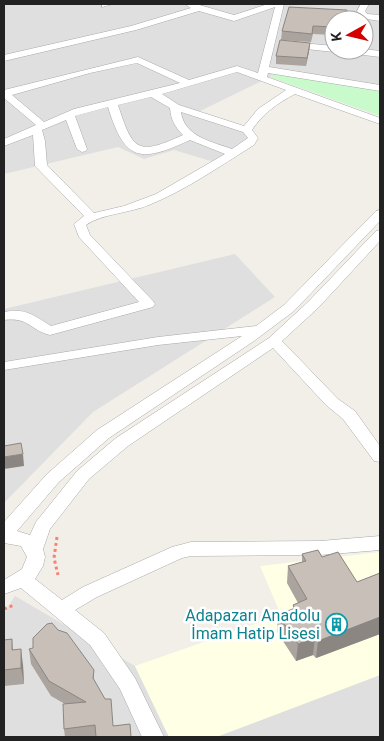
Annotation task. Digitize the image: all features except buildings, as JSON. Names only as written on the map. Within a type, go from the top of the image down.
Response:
[{"type":"street","points":[[189,4],[234,18],[276,4]]},
{"type":"street","points":[[264,69],[280,4]]},
{"type":"street","points":[[4,58],[133,28],[199,8]]},
{"type":"street","points":[[270,43],[324,48]]},
{"type":"street","points":[[4,94],[88,71],[138,60],[188,83]]},
{"type":"street","points":[[237,69],[264,69],[294,90],[380,121]]},
{"type":"street","points":[[4,143],[69,114],[152,94],[237,69],[264,69],[380,88]]},
{"type":"street","points":[[247,130],[252,120],[266,107],[294,90]]},
{"type":"street","points":[[4,94],[39,127],[40,166],[92,218]]},
{"type":"street","points":[[4,316],[18,314],[30,317],[43,329],[50,331],[148,304],[80,230],[80,224],[92,218],[128,209],[163,194],[233,153],[253,138],[247,130],[175,108],[160,97],[152,94]]},
{"type":"street","points":[[112,103],[127,144],[140,152],[149,152],[168,146],[190,136]]},
{"type":"street","points":[[175,108],[174,117],[178,127],[190,136],[233,153]]},
{"type":"street","points":[[69,114],[82,150]]},
{"type":"street","points":[[4,532],[16,522],[53,478],[103,434],[289,308],[380,214]]},
{"type":"street","points":[[4,587],[24,580],[31,573],[36,564],[34,548],[42,527],[83,475],[130,436],[274,341],[313,305],[380,234]]},
{"type":"street","points":[[4,366],[158,341],[259,330]]},
{"type":"street","points":[[274,341],[332,402],[349,415],[380,457]]},
{"type":"street","points":[[4,537],[19,538],[34,548]]},
{"type":"street","points":[[62,609],[90,592],[178,552],[191,549],[320,548],[380,543]]},
{"type":"street","points":[[24,580],[97,639],[128,684],[153,737]]},
{"type":"path","points":[[57,537],[54,558],[58,576]]},
{"type":"path","points":[[4,609],[14,605]]},
{"type":"shaded area","points":[[4,4],[380,4],[380,89],[276,71],[270,77],[196,113],[252,135],[214,162],[174,150],[144,159],[118,147],[4,174]]},
{"type":"shaded area","points":[[235,254],[275,297],[93,412],[4,503],[4,309]]},
{"type":"shaded area","points":[[380,552],[380,675],[216,737],[169,737],[135,666],[281,615],[260,566]]},
{"type":"shaded area","points":[[15,596],[135,666],[169,737],[4,737],[4,613]]},
{"type":"shaded area","points":[[380,675],[380,737],[216,737]]},
{"type":"green space","points":[[276,71],[380,89],[380,116],[270,77]]},
{"type":"place","name":"Adapazarı Anadolu İmam Hatip Lisesi","points":[[336,624]]}]
